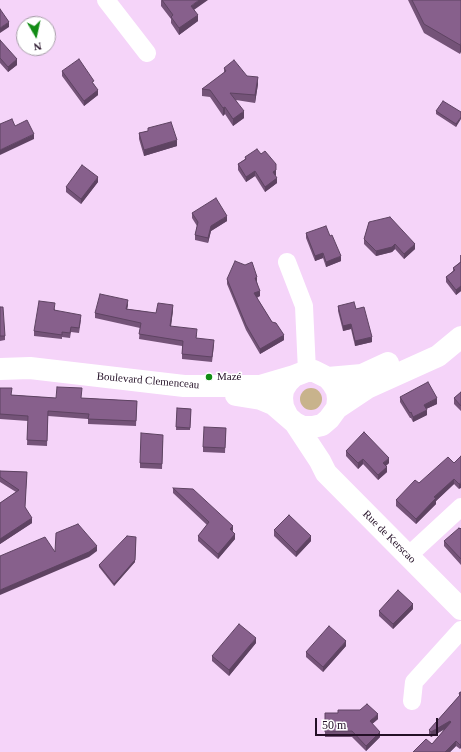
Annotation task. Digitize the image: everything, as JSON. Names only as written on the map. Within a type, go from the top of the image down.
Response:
[{"type":"street","points":[[106,0],[147,53]]},
{"type":"street","points":[[287,262],[304,306],[300,374]]},
{"type":"street","points":[[328,378],[362,375],[440,340],[461,335]]},
{"type":"street","points":[[184,386],[261,399],[273,404],[303,427],[312,427],[322,425],[333,414],[367,388],[438,356],[461,335]]},
{"type":"street","name":"Boulevard Clemenceau","points":[[0,369],[30,368],[184,386],[260,386],[300,374]]},
{"type":"street","points":[[291,419],[283,407],[282,398],[283,390],[288,382],[300,374],[314,371],[328,378],[337,391],[338,400],[323,438],[320,461]]},
{"type":"street","name":"Rue de Kerscao","points":[[291,419],[320,461],[326,473],[461,609]]},
{"type":"street","points":[[408,556],[461,507]]},
{"type":"street","points":[[412,701],[414,682],[461,630]]},
{"type":"shaded area","points":[[311,388],[319,391],[322,399],[319,407],[311,410],[303,407],[300,399],[303,391]]},
{"type":"building","points":[[162,0],[199,0],[191,6],[198,15],[179,28],[171,17],[173,15]]},
{"type":"building","points":[[412,0],[461,0],[460,45],[424,24]]},
{"type":"building","points":[[0,9],[9,22],[0,28]]},
{"type":"building","points":[[0,40],[17,59],[8,67],[0,58]]},
{"type":"building","points":[[79,59],[94,81],[92,82],[98,90],[84,101],[62,71]]},
{"type":"building","points":[[234,60],[247,76],[258,77],[255,95],[230,93],[244,111],[233,119],[210,90],[202,89],[226,71],[224,68]]},
{"type":"building","points":[[443,101],[461,112],[461,117],[456,124],[436,111]]},
{"type":"building","points":[[12,119],[15,126],[27,120],[34,134],[0,150],[0,124]]},
{"type":"building","points":[[171,122],[177,140],[144,150],[139,133],[148,131],[148,128]]},
{"type":"building","points":[[257,149],[261,154],[265,151],[276,164],[276,170],[273,172],[277,178],[265,187],[255,171],[246,177],[238,164]]},
{"type":"building","points":[[82,165],[98,177],[81,199],[66,187]]},
{"type":"building","points":[[216,198],[227,216],[211,226],[208,238],[195,235],[198,222],[192,213]]},
{"type":"building","points":[[390,217],[415,244],[404,254],[395,244],[392,247],[376,251],[364,239],[369,222]]},
{"type":"building","points":[[326,226],[330,236],[332,235],[341,256],[326,262],[323,253],[315,256],[306,233]]},
{"type":"building","points":[[235,261],[245,265],[252,262],[257,277],[255,278],[260,291],[254,293],[272,322],[276,323],[284,335],[260,349],[246,325],[227,279]]},
{"type":"building","points":[[461,262],[461,286],[456,290],[446,277],[455,270],[453,268]]},
{"type":"building","points":[[100,294],[128,300],[126,309],[156,313],[158,303],[173,305],[170,326],[197,329],[196,338],[214,340],[212,357],[182,354],[183,341],[139,334],[141,323],[95,313]]},
{"type":"building","points":[[39,301],[55,303],[54,310],[81,315],[79,328],[71,327],[70,333],[62,332],[62,335],[34,331]]},
{"type":"building","points":[[354,302],[356,309],[364,307],[372,337],[355,341],[351,324],[343,326],[338,306]]},
{"type":"building","points":[[0,307],[3,307],[5,336],[0,336]]},
{"type":"building","points":[[428,382],[437,398],[424,405],[427,410],[413,417],[400,397]]},
{"type":"building","points":[[57,387],[82,388],[81,398],[137,401],[136,421],[88,419],[89,414],[48,411],[47,441],[27,440],[28,416],[0,414],[0,388],[12,388],[11,395],[56,398]]},
{"type":"building","points":[[461,392],[461,406],[454,398]]},
{"type":"building","points":[[177,408],[191,409],[190,428],[176,427]]},
{"type":"building","points":[[204,427],[226,428],[225,448],[203,447]]},
{"type":"building","points":[[364,432],[389,458],[383,463],[387,467],[378,475],[363,459],[358,463],[346,451]]},
{"type":"building","points":[[141,433],[163,435],[162,464],[140,463]]},
{"type":"building","points":[[461,456],[461,483],[459,484],[454,479],[434,497],[436,498],[416,519],[396,500],[415,480],[419,483],[448,457],[454,463]]},
{"type":"building","points":[[0,471],[27,472],[25,507],[32,518],[0,539],[0,503],[19,490],[0,477]]},
{"type":"building","points":[[173,488],[193,489],[233,526],[230,529],[235,534],[218,554],[198,536],[209,522]]},
{"type":"building","points":[[289,515],[311,536],[296,552],[274,530]]},
{"type":"building","points":[[78,524],[97,546],[89,552],[0,590],[0,556],[45,537],[55,552],[56,533]]},
{"type":"building","points":[[459,528],[461,528],[461,559],[444,541]]},
{"type":"building","points":[[127,536],[136,537],[135,560],[114,584],[99,565]]},
{"type":"building","points":[[398,590],[413,604],[393,624],[379,611]]},
{"type":"building","points":[[239,624],[256,638],[229,670],[212,656]]},
{"type":"building","points":[[329,626],[346,641],[323,667],[306,652]]},
{"type":"building","points":[[461,692],[460,745],[456,741],[445,752],[413,752],[426,739],[432,744],[451,722],[450,721],[431,732],[429,730]]},
{"type":"building","points":[[367,704],[378,714],[370,721],[380,732],[366,746],[352,731],[325,732],[325,713],[338,713],[338,710],[360,710]]},
{"type":"place","name":"Mazé","points":[[209,377]]}]
